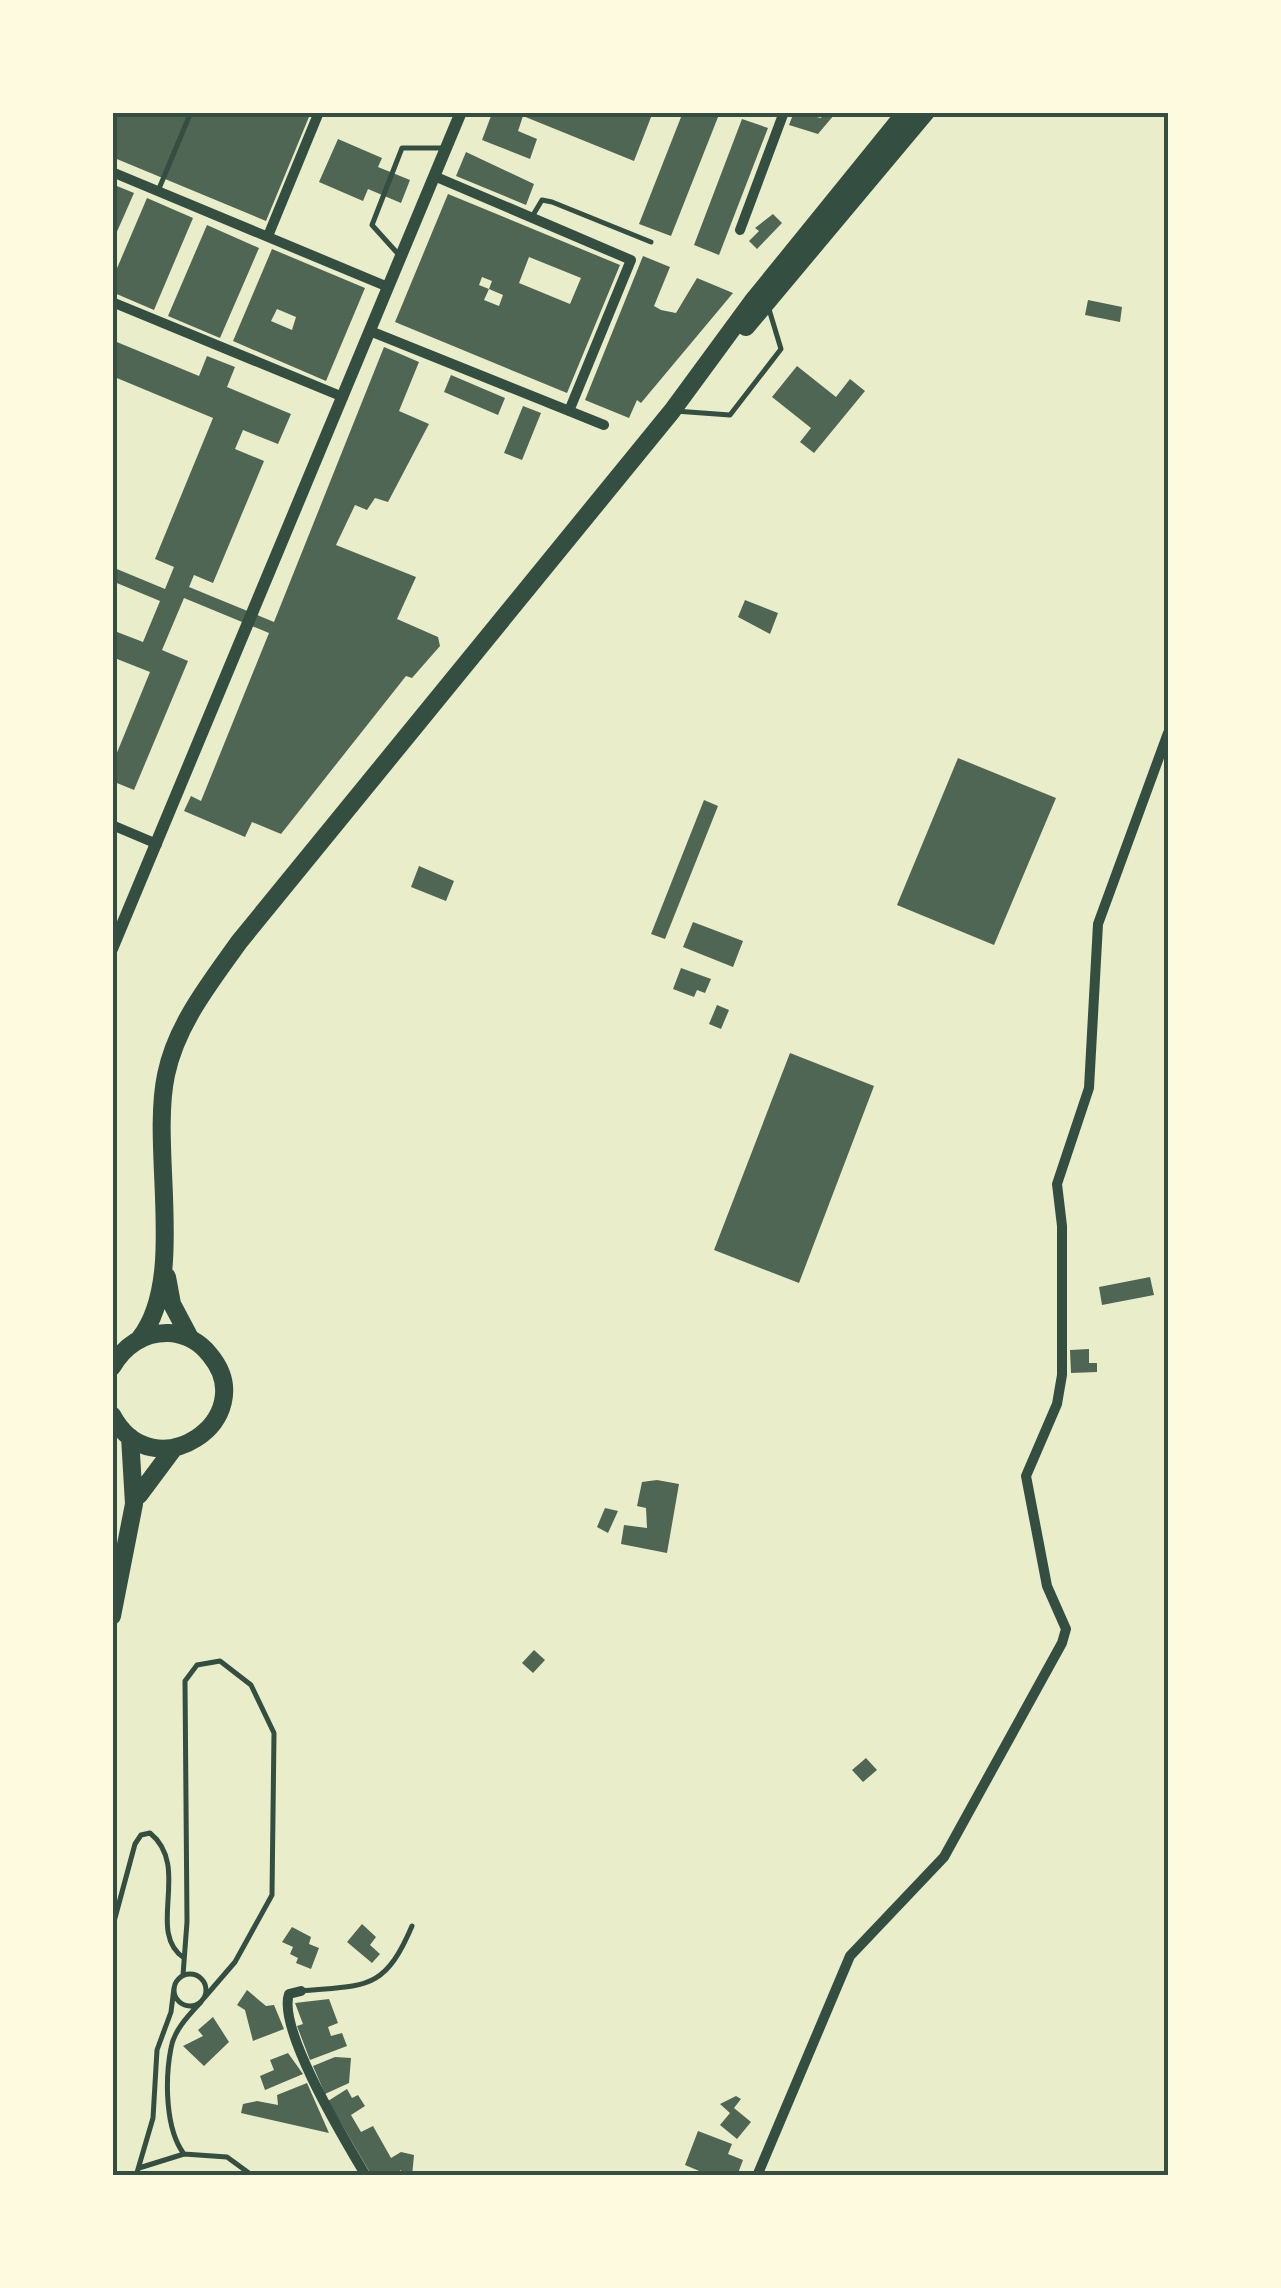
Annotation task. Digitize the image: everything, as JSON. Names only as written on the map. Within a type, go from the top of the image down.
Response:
[{"type":"main road","points":[[112,1367],[124,1350],[140,1338],[158,1304],[162,1252],[159,1122],[166,1073],[191,1012],[263,912],[672,411],[752,302],[906,112]]},
{"type":"main road","points":[[695,382],[767,303],[926,112]]},
{"type":"main road","points":[[112,1414],[130,1437],[143,1444],[174,1448],[190,1444],[214,1422],[224,1391],[214,1360],[190,1338],[172,1304],[162,1252]]},
{"type":"main road","points":[[140,1338],[174,1334],[190,1338]]},
{"type":"main road","points":[[112,1616],[134,1504],[130,1437]]},
{"type":"main road","points":[[134,1504],[147,1478],[174,1448]]},
{"type":"street","points":[[268,236],[319,112]]},
{"type":"street","points":[[740,230],[784,112]]},
{"type":"street","points":[[112,950],[460,113]]},
{"type":"street","points":[[112,172],[388,287]]},
{"type":"street","points":[[434,176],[632,260],[569,411]]},
{"type":"street","points":[[112,302],[343,397]]},
{"type":"street","points":[[370,331],[604,426]]},
{"type":"street","points":[[757,2176],[850,1956],[944,1857],[1062,1644],[1066,1630],[1047,1586],[1026,1476],[1057,1404],[1062,1376],[1062,1226],[1057,1184],[1089,1088],[1098,924],[1168,733]]},
{"type":"street","points":[[112,825],[156,844]]},
{"type":"street","points":[[301,1990],[289,1994],[288,2014],[326,2110],[366,2176]]},
{"type":"lane","points":[[158,191],[191,112]]},
{"type":"lane","points":[[401,256],[372,224],[402,148],[446,148]]},
{"type":"lane","points":[[532,218],[536,205],[552,202],[651,242]]},
{"type":"lane","points":[[672,411],[730,415],[782,349],[767,303]]},
{"type":"lane","points":[[137,2172],[153,2118],[157,2050],[174,1988],[183,1975],[184,1681],[196,1664],[220,1661],[251,1685],[274,1733],[272,1895],[234,1962],[184,2021],[171,2046],[172,2138],[184,2154]]},
{"type":"lane","points":[[112,1929],[135,1844],[141,1835],[150,1833],[158,1839],[172,1888],[166,1929],[169,1942],[184,1958]]},
{"type":"lane","points":[[301,1990],[370,1984],[399,1956],[412,1926]]},
{"type":"lane","points":[[183,1975],[202,1979],[202,2000]]},
{"type":"lane","points":[[174,1988],[180,2003],[202,2000]]},
{"type":"lane","points":[[137,2172],[184,2154],[226,2158],[253,2176]]},
{"type":"building","points":[[112,112],[311,112],[266,221],[112,157]]},
{"type":"building","points":[[483,112],[653,112],[634,161],[523,116],[518,131],[537,139],[530,159],[482,140],[491,116]]},
{"type":"building","points":[[683,112],[720,112],[671,236],[639,224]]},
{"type":"building","points":[[794,112],[821,118],[823,112],[834,115],[818,134],[789,125]]},
{"type":"building","points":[[742,119],[768,128],[719,255],[694,245]]},
{"type":"building","points":[[338,139],[382,158],[378,167],[410,180],[401,203],[368,189],[363,201],[319,182]]},
{"type":"building","points":[[466,152],[534,184],[526,205],[456,176]]},
{"type":"building","points":[[112,184],[134,193],[112,243]]},
{"type":"building","points":[[448,194],[620,265],[567,393],[395,322]],"holes":[[[529,257],[581,278],[570,304],[519,283]],[[482,277],[492,281],[489,289],[479,285]],[[489,289],[503,295],[499,306],[484,300]]]},
{"type":"building","points":[[147,198],[193,218],[154,310],[112,292],[112,280]]},
{"type":"building","points":[[773,214],[782,223],[757,249],[749,241],[759,231],[755,228]]},
{"type":"building","points":[[207,225],[259,248],[220,338],[168,316]]},
{"type":"building","points":[[272,249],[365,288],[326,381],[233,341]],"holes":[[[277,309],[296,317],[292,330],[271,321]]]},
{"type":"building","points":[[643,256],[670,267],[654,306],[661,310],[676,313],[697,278],[733,293],[641,403],[637,400],[629,418],[585,400]]},
{"type":"building","points":[[1088,300],[1122,307],[1120,322],[1085,315]]},
{"type":"building","points":[[112,340],[199,376],[207,356],[235,367],[227,387],[291,414],[278,444],[243,430],[235,449],[264,461],[213,583],[194,575],[189,587],[274,622],[384,347],[419,362],[399,411],[429,424],[388,502],[375,498],[367,510],[355,505],[336,545],[416,577],[397,619],[438,637],[440,646],[412,678],[406,676],[281,834],[252,822],[245,837],[184,811],[191,796],[201,801],[269,633],[184,598],[162,650],[188,661],[134,790],[112,781],[112,753],[116,755],[150,672],[112,657],[112,630],[143,642],[160,601],[112,581],[112,567],[165,589],[174,567],[155,559],[213,418],[112,376]]},
{"type":"building","points":[[797,366],[836,397],[850,379],[865,391],[814,453],[800,442],[811,428],[772,397]]},
{"type":"building","points":[[451,375],[505,398],[498,415],[444,392]]},
{"type":"building","points":[[523,406],[541,413],[522,460],[504,453]]},
{"type":"building","points":[[745,600],[778,613],[770,634],[738,617]]},
{"type":"building","points":[[958,758],[1056,798],[994,945],[897,905]]},
{"type":"building","points":[[704,800],[718,806],[665,939],[651,934]]},
{"type":"building","points":[[419,866],[454,881],[446,901],[411,887]]},
{"type":"building","points":[[693,922],[743,941],[733,967],[683,947]]},
{"type":"building","points":[[681,968],[711,979],[705,993],[697,990],[694,997],[673,989]]},
{"type":"building","points":[[717,1005],[729,1010],[721,1029],[709,1024]]},
{"type":"building","points":[[790,1053],[874,1086],[799,1283],[714,1250]]},
{"type":"building","points":[[1150,1277],[1154,1295],[1102,1305],[1099,1287]]},
{"type":"building","points":[[1089,1349],[1089,1363],[1097,1363],[1097,1372],[1071,1373],[1070,1350]]},
{"type":"building","points":[[642,1482],[679,1484],[667,1553],[621,1544],[624,1525],[647,1528],[646,1508],[637,1506]]},
{"type":"building","points":[[605,1508],[618,1511],[608,1533],[597,1527]]},
{"type":"building","points":[[534,1650],[545,1660],[533,1673],[522,1663]]},
{"type":"building","points":[[866,1758],[877,1770],[863,1782],[852,1770]]},
{"type":"building","points":[[362,1924],[376,1937],[370,1945],[380,1954],[372,1963],[347,1942]]},
{"type":"building","points":[[292,1927],[311,1937],[309,1944],[319,1948],[311,1969],[296,1963],[298,1958],[290,1954],[293,1947],[282,1942]]},
{"type":"building","points":[[247,1990],[266,2006],[274,2005],[284,2029],[253,2041],[245,2010],[237,2005]]},
{"type":"building","points":[[329,1999],[338,2023],[328,2027],[331,2036],[342,2033],[347,2046],[310,2060],[297,2026],[303,2024],[295,2003]]},
{"type":"building","points":[[213,2017],[229,2042],[204,2066],[183,2046],[203,2036],[198,2030]]},
{"type":"building","points":[[288,2053],[303,2074],[265,2090],[260,2076],[274,2070],[270,2060]]},
{"type":"building","points":[[335,2057],[351,2058],[349,2083],[325,2094],[313,2066]]},
{"type":"building","points":[[307,2083],[329,2133],[241,2113],[243,2104],[257,2101],[278,2105],[277,2095]]},
{"type":"building","points":[[347,2089],[352,2098],[358,2095],[365,2106],[351,2115],[361,2132],[373,2126],[391,2158],[401,2152],[414,2155],[412,2176],[402,2176],[401,2170],[394,2176],[372,2176],[328,2101]]},
{"type":"building","points":[[736,2096],[741,2099],[734,2108],[751,2122],[737,2139],[720,2125],[730,2113],[720,2104]]},
{"type":"building","points":[[698,2131],[732,2144],[728,2154],[743,2160],[737,2176],[711,2176],[685,2165]]}]
